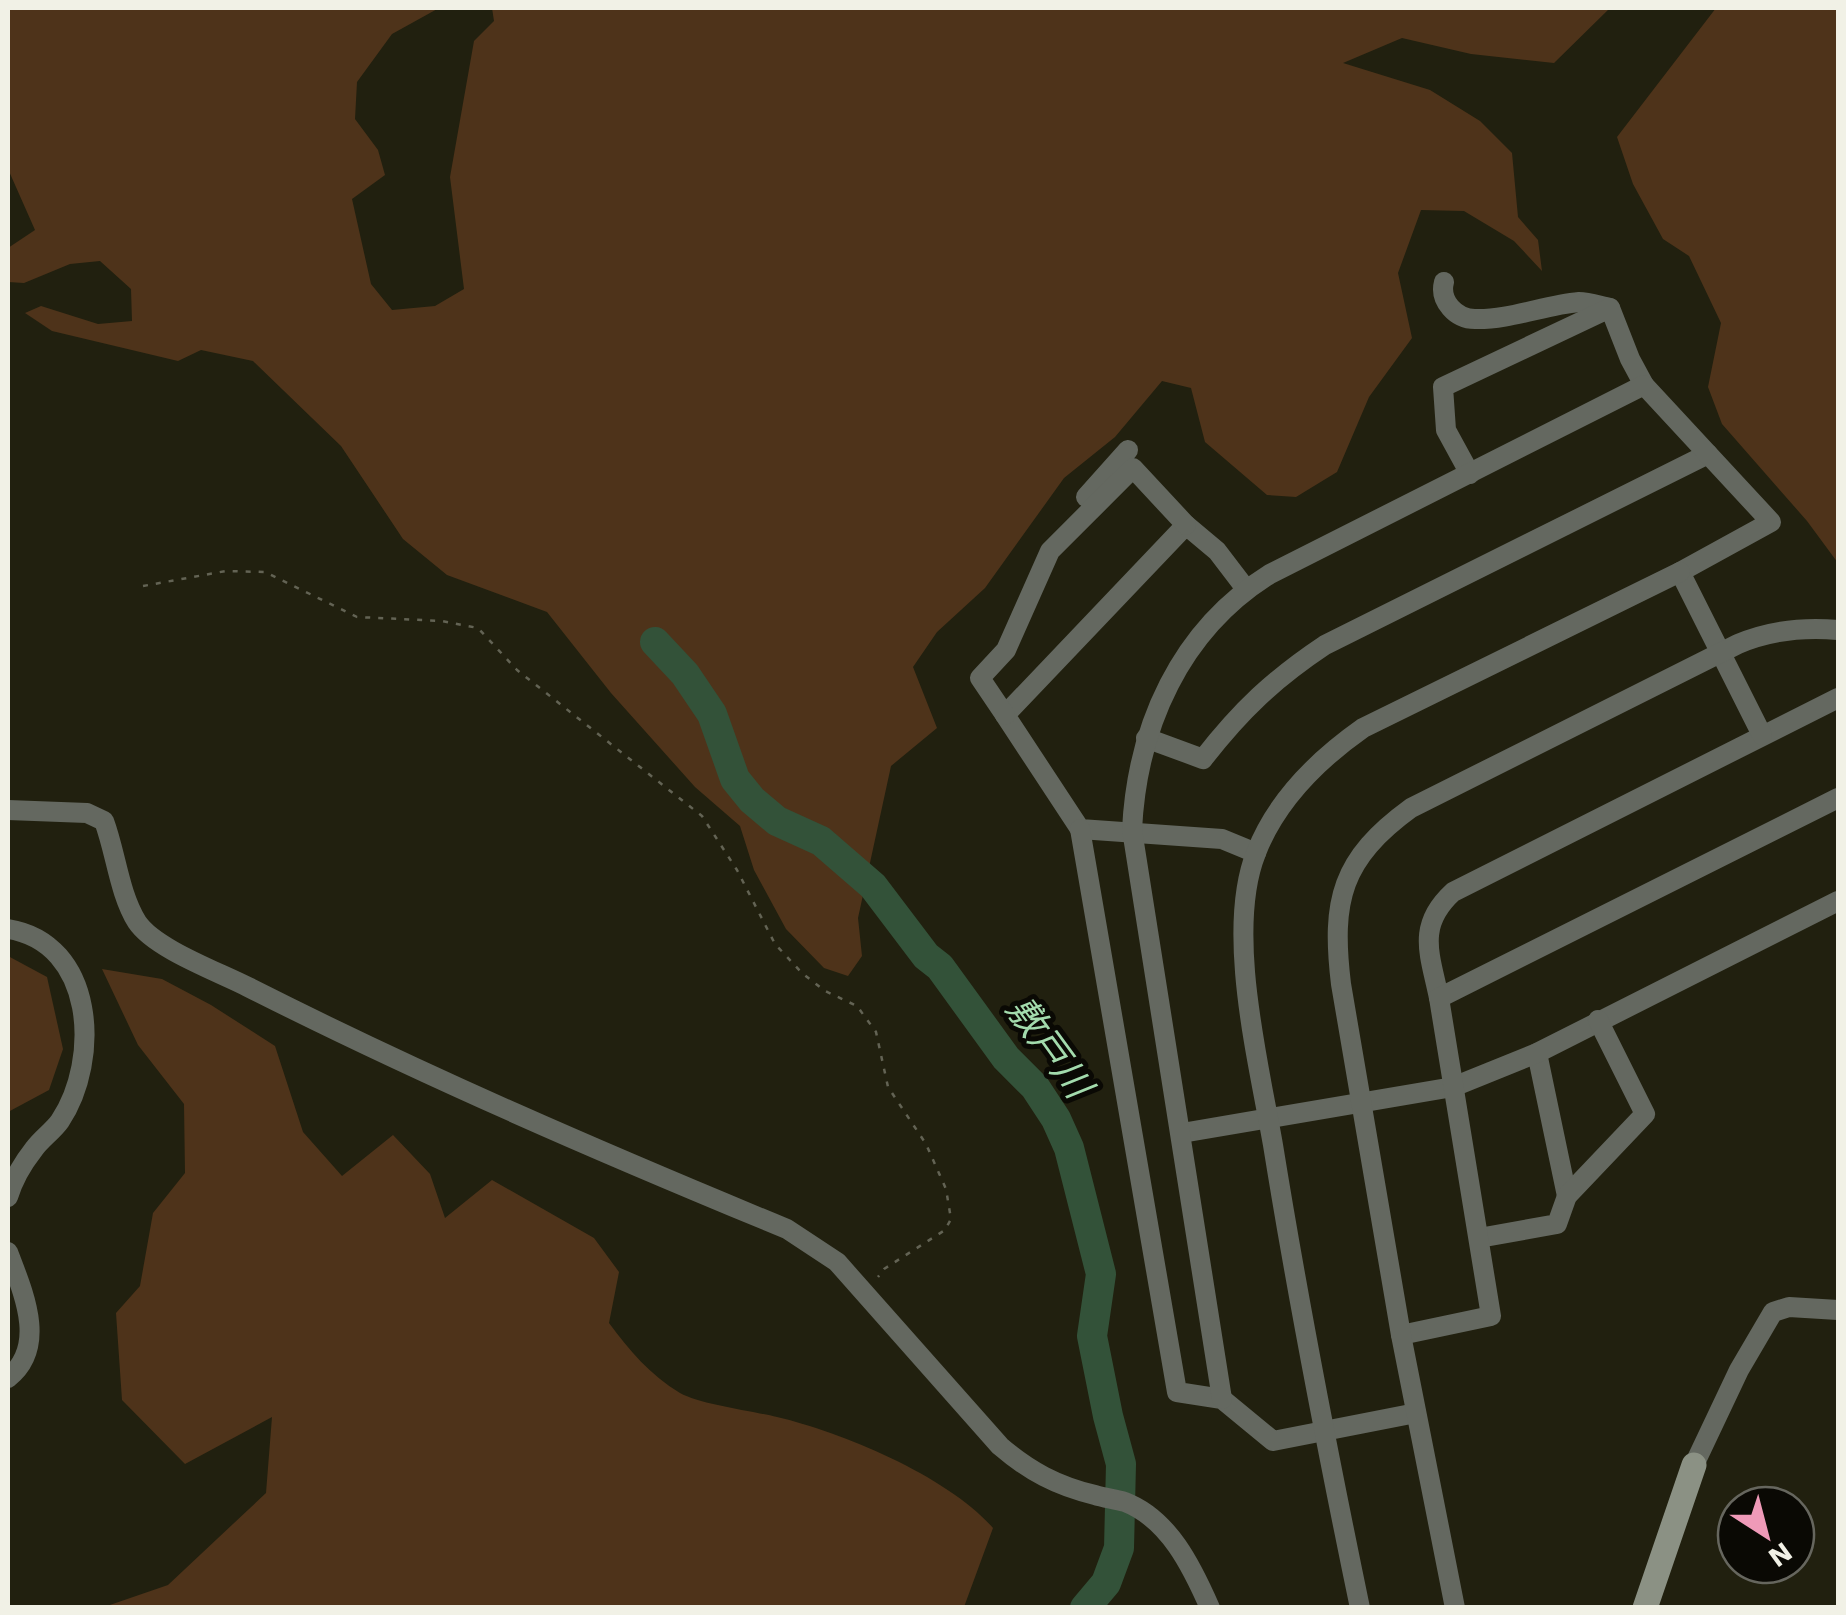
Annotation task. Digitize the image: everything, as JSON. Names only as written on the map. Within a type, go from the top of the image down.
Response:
[{"type":"street","points":[[1444,282],[1445,300],[1456,314],[1474,320],[1582,302],[1610,308]]},
{"type":"street","points":[[1360,1608],[1323,1431],[1252,1026],[1243,928],[1256,853],[1302,780],[1332,750],[1363,728],[1680,572],[1771,522],[1644,384],[1610,308]]},
{"type":"street","points":[[1470,474],[1446,430],[1443,387],[1610,308]]},
{"type":"street","points":[[1222,1399],[1132,830],[1134,790],[1146,738],[1182,659],[1210,621],[1246,589],[1644,384]]},
{"type":"street","points":[[1128,450],[1056,530],[1006,650],[980,678],[1080,829],[1177,1392],[1222,1399],[1273,1441],[1416,1414]]},
{"type":"street","points":[[1146,738],[1204,759],[1229,725],[1276,678],[1325,645],[1708,454]]},
{"type":"street","points":[[1050,550],[1132,468],[1186,525],[1217,551],[1246,589]]},
{"type":"street","points":[[1004,714],[1186,525]]},
{"type":"street","points":[[1680,572],[1762,735]]},
{"type":"street","points":[[1455,1608],[1401,1335],[1336,942],[1344,886],[1373,838],[1411,808],[1756,636],[1806,628],[1838,630]]},
{"type":"street","points":[[1401,1335],[1491,1316],[1428,944],[1429,924],[1438,906],[1453,892],[1838,698]]},
{"type":"street","points":[[1439,998],[1838,798]]},
{"type":"street","points":[[8,810],[87,813],[104,822],[138,923],[186,956],[512,1114],[788,1229],[837,1262],[1000,1446],[1025,1468],[1065,1486],[1127,1503],[1160,1525],[1192,1569],[1210,1608]]},
{"type":"street","points":[[1080,829],[1222,838],[1256,853]]},
{"type":"street","points":[[1182,1133],[1453,1086],[1536,1053],[1838,902]]},
{"type":"street","points":[[8,928],[44,944],[66,962],[87,1028],[73,1091],[60,1121],[34,1149],[8,1197]]},
{"type":"street","points":[[1479,1238],[1556,1224],[1567,1196],[1646,1114],[1598,1020]]},
{"type":"street","points":[[1536,1053],[1567,1196]]},
{"type":"street","points":[[8,1252],[29,1317],[30,1348],[20,1368],[8,1378]]},
{"type":"street","points":[[1645,1608],[1694,1464],[1772,1312],[1789,1307],[1838,1310]]},
{"type":"path","points":[[144,586],[226,571],[265,572],[357,617],[442,621],[478,628],[517,670],[702,816],[737,870],[775,944],[825,991],[857,1006],[876,1032],[888,1086],[926,1144],[946,1189],[950,1219],[945,1230],[884,1269],[866,1293]]},
{"type":"shaded area","points":[[8,8],[439,8],[392,34],[357,82],[355,119],[378,150],[385,175],[352,199],[371,284],[392,310],[435,306],[464,289],[450,177],[474,41],[494,21],[492,8],[1610,8],[1554,63],[1471,54],[1402,38],[1343,63],[1430,90],[1480,121],[1512,153],[1518,217],[1538,240],[1542,271],[1514,241],[1464,211],[1421,210],[1398,273],[1412,338],[1369,397],[1337,472],[1296,497],[1267,495],[1205,442],[1191,388],[1162,381],[1115,437],[1064,478],[985,588],[937,632],[913,667],[937,728],[891,766],[858,918],[862,956],[848,976],[824,968],[786,929],[754,870],[740,826],[695,787],[611,693],[547,612],[447,575],[403,539],[341,446],[253,361],[201,350],[178,361],[52,331],[25,313],[41,306],[98,324],[132,321],[131,289],[100,261],[70,264],[24,283],[8,282],[8,248],[35,230],[8,169]]},
{"type":"shaded area","points":[[1716,8],[1838,8],[1838,563],[1807,521],[1722,424],[1708,387],[1721,323],[1689,256],[1663,239],[1633,184],[1617,137]]},
{"type":"shaded area","points":[[8,956],[47,977],[63,1049],[49,1090],[8,1112]]},
{"type":"shaded area","points":[[102,969],[162,979],[275,1046],[303,1132],[342,1176],[393,1135],[430,1174],[445,1218],[492,1180],[594,1238],[619,1272],[609,1323],[641,1361],[680,1393],[832,1433],[893,1459],[950,1491],[993,1528],[964,1607],[104,1607],[168,1585],[266,1493],[272,1417],[185,1464],[122,1400],[116,1313],[140,1286],[153,1213],[185,1173],[184,1104],[138,1045]]},
{"type":"waterway","name":"敷戸川","points":[[655,642],[685,674],[712,714],[735,779],[752,800],[777,821],[821,841],[873,886],[926,956],[940,967],[1006,1058],[1035,1087],[1069,1148],[1101,1274],[1092,1336],[1121,1464],[1119,1548],[1106,1583],[1085,1608]]}]
